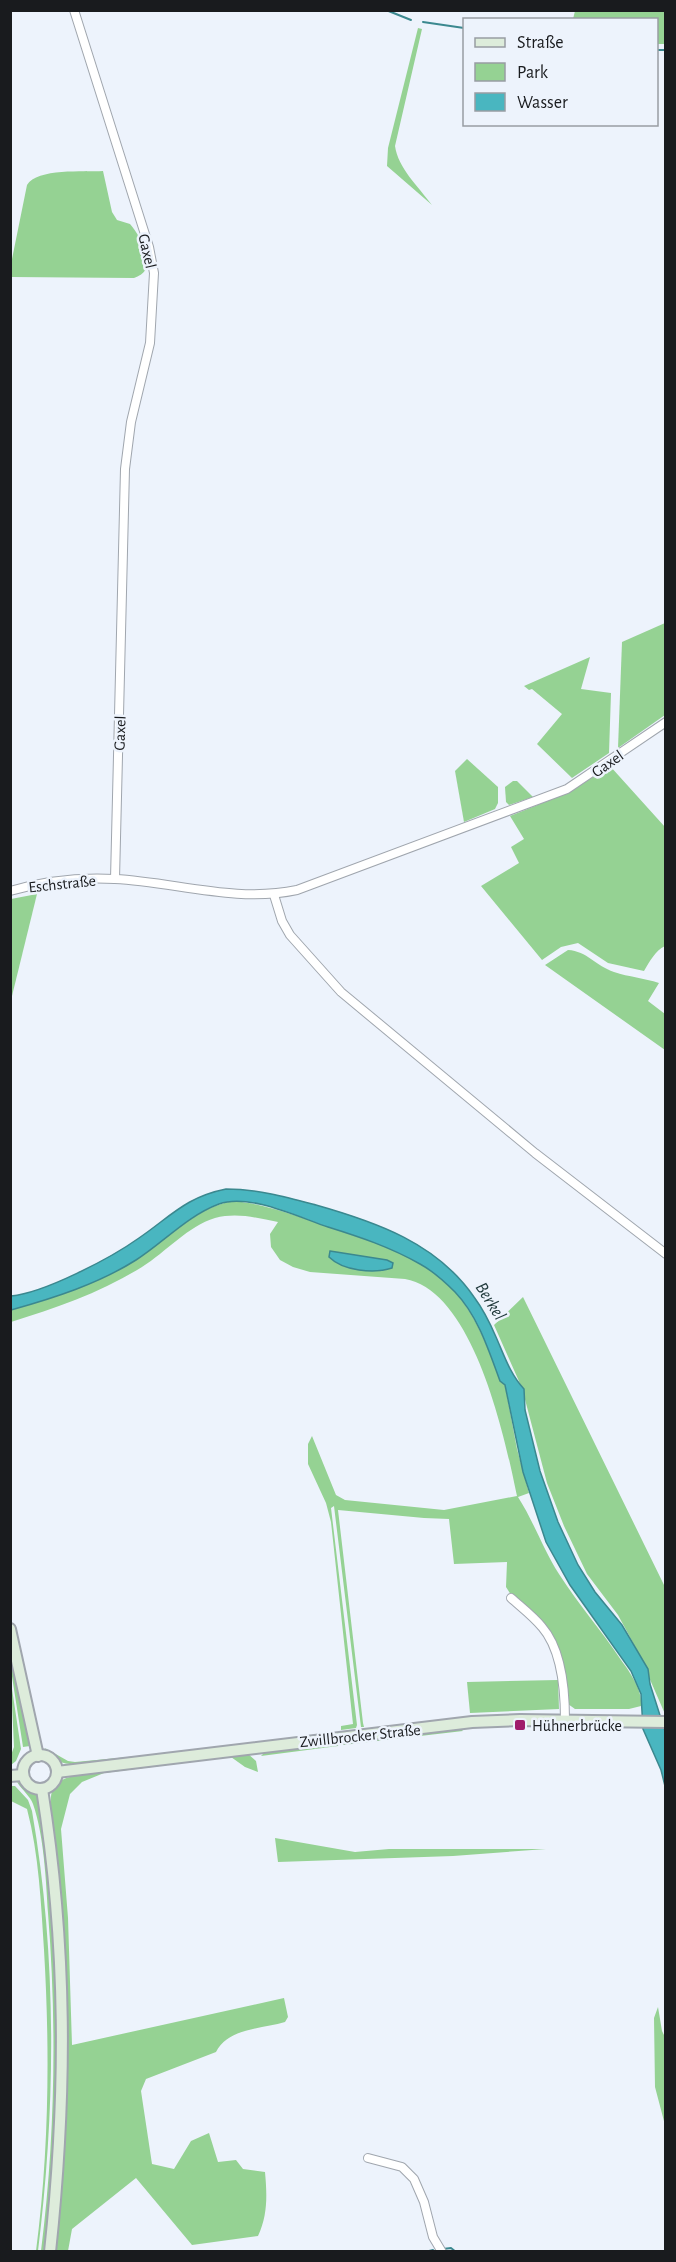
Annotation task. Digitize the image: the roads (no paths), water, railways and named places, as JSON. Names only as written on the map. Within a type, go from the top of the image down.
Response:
[{"type":"main road","points":[[10,1629],[38,1755]]},
{"type":"main road","name":"Zwillbrocker Straße","points":[[57,1772],[472,1722],[565,1720],[666,1722]]},
{"type":"main road","points":[[38,1755],[51,1760],[57,1772],[54,1782],[42,1789],[28,1784],[23,1775],[25,1764],[38,1755]]},
{"type":"main road","points":[[10,1776],[23,1775]]},
{"type":"main road","points":[[42,1789],[53,1857],[61,1950],[63,2017],[59,2155],[50,2252]]},
{"type":"street","name":"Gaxel","points":[[74,10],[148,247],[154,273],[150,343],[130,422],[125,469],[115,879],[218,892],[274,895],[322,882],[559,792],[593,773],[666,722]]},
{"type":"street","name":"Eschstraße","points":[[10,891],[77,879],[115,879]]},
{"type":"street","points":[[274,895],[282,921],[290,935],[342,992],[535,1153],[666,1254]]},
{"type":"street","points":[[511,1598],[540,1624],[554,1648],[561,1679],[565,1720]]},
{"type":"street","points":[[368,2158],[402,2167],[414,2179],[424,2202],[433,2237],[442,2252]]},
{"type":"water","points":[[226,1189],[260,1192],[294,1199],[383,1227],[404,1237],[442,1262],[474,1297],[489,1321],[511,1371],[524,1389],[525,1410],[540,1471],[558,1522],[578,1565],[595,1592],[622,1625],[648,1669],[650,1684],[665,1731],[665,1786],[661,1770],[643,1729],[641,1694],[631,1671],[570,1585],[546,1542],[523,1472],[505,1385],[500,1381],[482,1334],[463,1301],[430,1270],[386,1247],[288,1212],[259,1204],[231,1201],[196,1215],[121,1269],[59,1295],[11,1310],[11,1296],[59,1282],[127,1246],[189,1202],[212,1192]]},
{"type":"water","points":[[330,1251],[387,1260],[393,1263],[392,1268],[368,1271],[350,1268],[329,1257]]},
{"type":"waterway","points":[[386,10],[411,20]]},
{"type":"waterway","points":[[423,22],[463,28]]},
{"type":"waterway","points":[[658,50],[666,50]]},
{"type":"waterway","points":[[443,2249],[451,2248],[456,2252]]},
{"type":"waterway","points":[[425,2252],[433,2250]]},
{"type":"place","name":"Hühnerbrücke","points":[[520,1725]]},
{"type":"water label","name":"Berkel","points":[[491,1301]]}]
